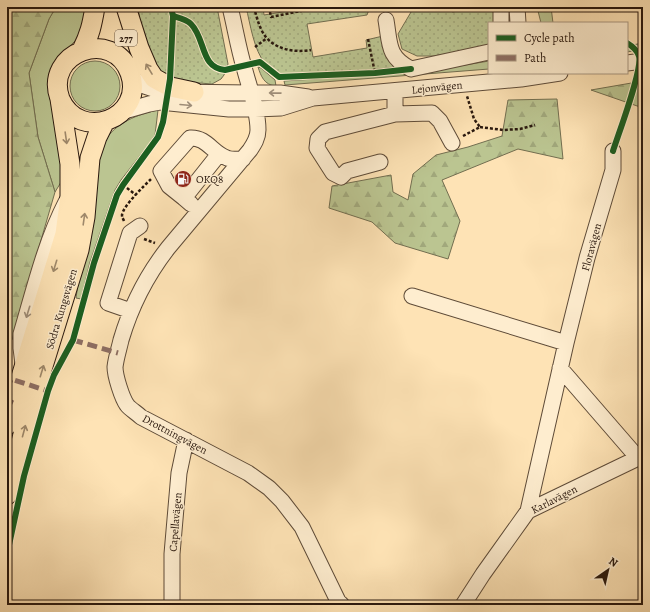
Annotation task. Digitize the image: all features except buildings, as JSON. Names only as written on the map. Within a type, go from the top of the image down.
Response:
[{"type":"main road","name":"Södra Kungsvägen","points":[[7,425],[65,234],[70,196],[70,164],[57,83],[61,70],[68,59],[82,50],[90,34],[95,7]]},
{"type":"main road","name":"Södra Kungsvägen","points":[[7,495],[30,408],[79,250],[85,217],[90,158],[97,137],[113,117],[126,105],[130,97],[132,88],[125,7]]},
{"type":"main road","points":[[125,7],[139,48],[148,69],[154,78],[171,87],[194,92]]},
{"type":"main road","name":"277","points":[[82,50],[98,48],[110,52],[125,64],[130,73]]},
{"type":"main road","points":[[60,99],[67,110],[80,120],[92,123],[113,117]]},
{"type":"street","name":"Drottningvägen","points":[[230,7],[243,66],[255,109],[258,132],[255,143],[158,261],[141,289],[131,311],[118,353],[115,368],[118,385],[127,405],[141,417],[248,473],[269,488],[282,501],[302,526],[335,594],[342,605]]},
{"type":"street","points":[[501,7],[501,22]]},
{"type":"street","points":[[517,7],[518,22]]},
{"type":"street","points":[[386,20],[391,52],[399,62],[411,69],[488,52]]},
{"type":"street","points":[[628,63],[643,61]]},
{"type":"street","name":"Lejonvägen","points":[[130,73],[144,86],[170,92],[280,93],[313,98]]},
{"type":"street","name":"Lejonvägen","points":[[113,117],[149,104],[160,102],[229,109],[281,108],[313,98],[395,91],[547,74]]},
{"type":"street","points":[[395,91],[395,114]]},
{"type":"street","points":[[380,162],[347,171],[341,177],[333,173],[317,148],[318,139],[325,132],[395,114],[432,113],[440,121],[452,143]]},
{"type":"street","points":[[199,211],[169,186],[161,171],[190,138],[196,138],[205,142],[219,154],[228,159],[243,159]]},
{"type":"street","name":"Floravägen","points":[[528,511],[560,368],[587,258],[613,170],[613,151]]},
{"type":"street","points":[[184,198],[219,154]]},
{"type":"street","points":[[131,311],[108,303],[135,230]]},
{"type":"street","points":[[412,296],[566,343]]},
{"type":"street","name":"Karlavägen","points":[[463,605],[482,574],[528,511],[641,458],[560,368]]},
{"type":"street","name":"Capellavägen","points":[[172,605],[173,546],[179,473],[186,440]]},
{"type":"path","points":[[254,7],[259,26],[267,38],[274,44],[299,51],[311,50]]},
{"type":"path","points":[[269,7],[271,17],[321,7]]},
{"type":"path","points":[[449,7],[453,11],[460,10],[465,7]]},
{"type":"path","points":[[254,47],[267,38]]},
{"type":"path","points":[[368,39],[375,72]]},
{"type":"path","points":[[467,96],[470,110],[480,127]]},
{"type":"path","points":[[452,143],[480,127],[504,130],[520,129],[534,125]]},
{"type":"path","points":[[128,179],[122,187],[136,195]]},
{"type":"path","points":[[147,240],[122,218],[122,214],[126,207],[150,180]]},
{"type":"green space","points":[[7,7],[56,7],[49,19],[29,73],[38,137],[55,192],[12,340],[7,339]]},
{"type":"green space","points":[[56,7],[86,7],[78,38],[58,58],[52,67],[48,87],[50,99],[55,112],[63,179],[55,192],[38,137],[29,73],[49,19]]},
{"type":"green space","points":[[138,7],[217,7],[228,64],[221,79],[212,84],[175,81],[157,71],[143,42]]},
{"type":"green space","points":[[246,7],[263,7],[264,15],[313,7],[370,7],[367,15],[307,24],[313,57],[367,48],[366,40],[383,36],[396,67],[371,70],[283,75],[269,67],[261,58],[253,36]]},
{"type":"green space","points":[[414,7],[499,7],[498,22],[488,22],[488,45],[465,51],[433,56],[417,56],[402,49],[398,34]]},
{"type":"green space","points":[[537,7],[551,7],[553,22],[541,22]]},
{"type":"green space","points":[[643,43],[643,49],[628,52],[628,46]]},
{"type":"green space","points":[[95,61],[104,63],[113,68],[118,77],[120,86],[118,95],[113,104],[104,109],[95,111],[86,109],[77,104],[72,95],[70,86],[72,77],[77,68],[86,63]]},
{"type":"green space","points":[[488,61],[488,69],[285,85],[284,81],[423,72]]},
{"type":"green space","points":[[258,67],[275,80],[276,86],[266,82]]},
{"type":"green space","points":[[643,81],[643,108],[591,90]]},
{"type":"green space","points":[[557,99],[563,159],[518,149],[442,180],[460,221],[448,259],[395,243],[372,222],[329,208],[332,186],[391,175],[393,192],[408,200],[413,174],[436,155],[502,136],[508,100]]},
{"type":"green space","points":[[158,110],[155,135],[115,190],[90,262],[81,299],[76,298],[102,146],[114,130],[128,120]]},
{"type":"marked path","points":[[73,340],[118,353]]},
{"type":"marked path","points":[[7,389],[11,379],[48,391]]},
{"type":"marked path","points":[[7,400],[13,403]]},
{"type":"cycle path","points":[[7,554],[24,476],[48,391],[54,375],[73,340],[94,263],[117,195],[158,137],[163,122],[170,79],[173,16],[171,7]]},
{"type":"cycle path","points":[[173,16],[185,20],[191,24],[196,30],[207,59],[217,68],[225,70],[260,62],[279,77],[375,73],[411,69]]},
{"type":"cycle path","points":[[613,151],[634,88],[639,63],[639,56],[637,52],[628,44]]},
{"type":"place","name":"OKQ8","points":[[183,179]]}]
